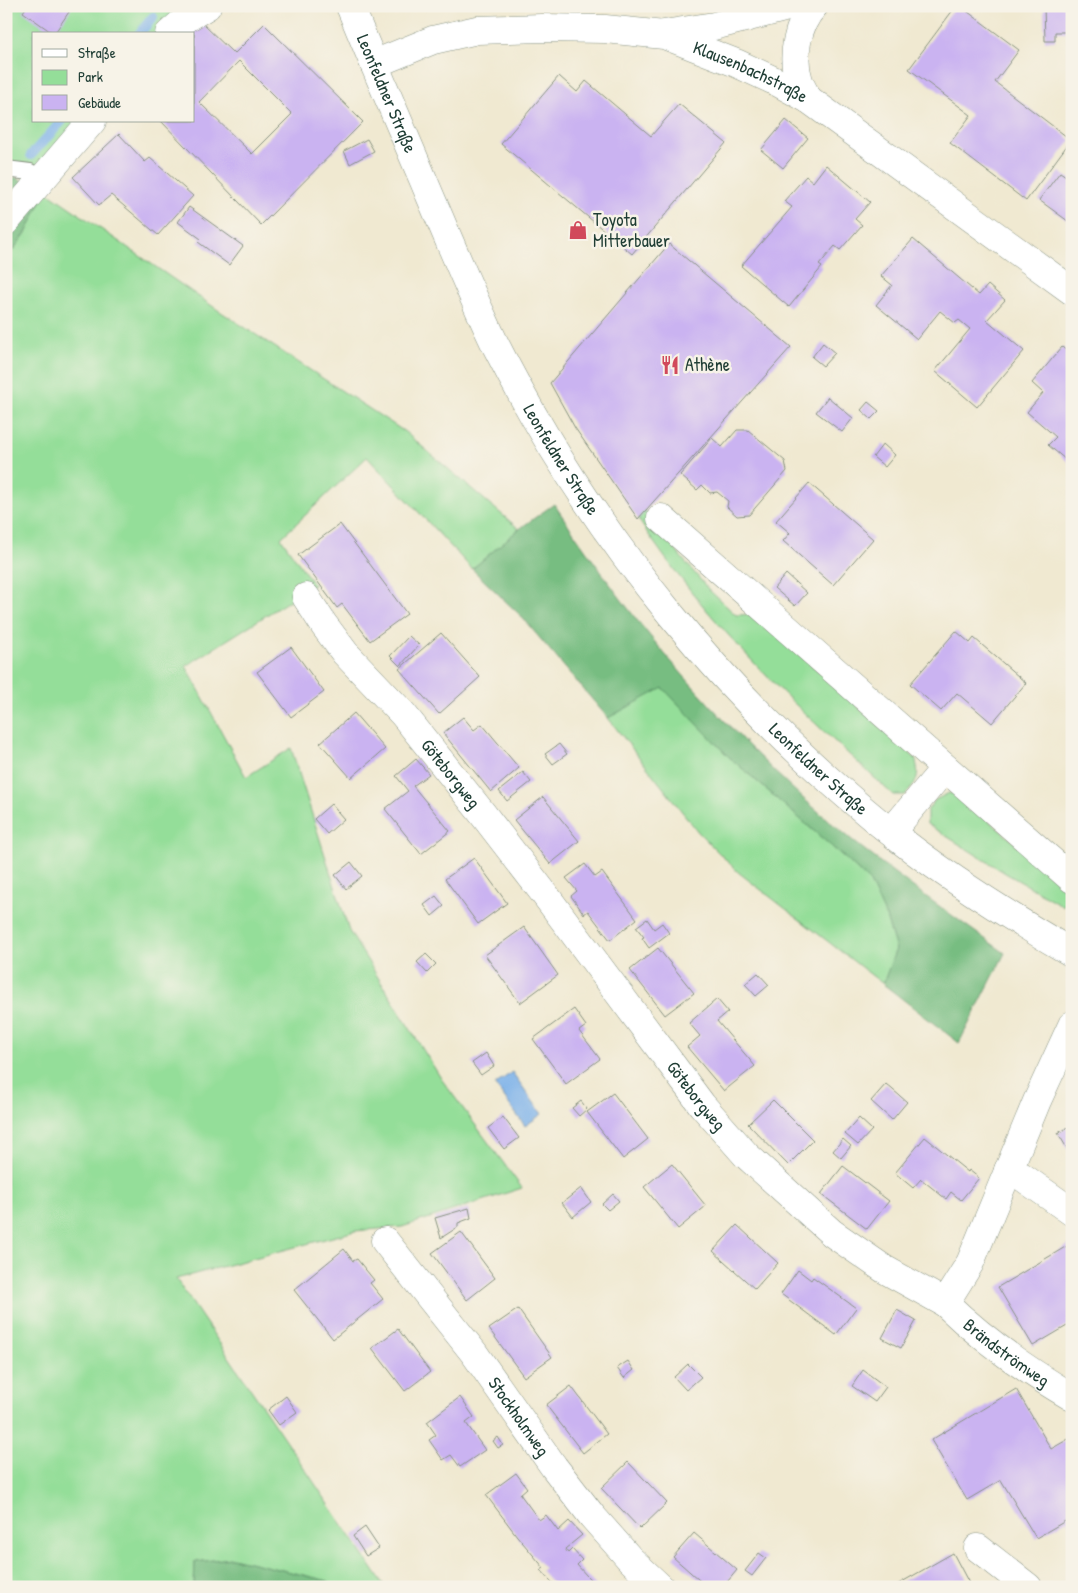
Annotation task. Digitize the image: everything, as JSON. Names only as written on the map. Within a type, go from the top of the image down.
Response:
[{"type":"street","points":[[171,32],[187,18],[206,6]]},
{"type":"street","name":"Leonfeldner Straße","points":[[350,6],[454,252],[496,344],[556,453],[621,552],[664,606],[738,692],[783,737],[846,795],[891,832],[955,880],[1072,953]]},
{"type":"street","points":[[664,34],[714,26],[792,6]]},
{"type":"street","points":[[808,99],[799,82],[796,65],[797,40],[808,13],[814,6]]},
{"type":"street","name":"Klausenbachstraße","points":[[374,64],[432,40],[477,30],[542,28],[664,34],[736,63],[808,99],[1072,291]]},
{"type":"street","points":[[6,221],[91,122]]},
{"type":"street","points":[[661,518],[1072,880]]},
{"type":"street","name":"Göteborgweg","points":[[306,597],[345,653],[403,714],[482,813],[702,1105],[746,1155],[832,1233],[878,1265],[945,1303]]},
{"type":"street","points":[[891,832],[945,768]]},
{"type":"street","points":[[945,1303],[970,1263],[1037,1101],[1072,1026]]},
{"type":"street","points":[[1008,1170],[1021,1176],[1072,1212]]},
{"type":"street","name":"Stockholmweg","points":[[384,1241],[474,1353],[554,1467],[592,1516],[630,1559],[660,1587]]},
{"type":"street","name":"Brändströmweg","points":[[945,1303],[1013,1360],[1072,1397]]},
{"type":"street","points":[[978,1548],[1028,1587]]},
{"type":"lane","points":[[6,169],[30,172],[43,179]]},
{"type":"green space","points":[[6,6],[193,6],[162,32],[32,32],[32,122],[81,122],[40,165],[6,162]]},
{"type":"green space","points":[[6,177],[17,178],[28,184],[6,209]]},
{"type":"green space","points":[[46,191],[218,310],[405,432],[519,529],[472,569],[367,457],[281,538],[314,585],[186,666],[246,777],[291,748],[349,931],[442,1080],[522,1188],[402,1227],[355,1231],[176,1279],[385,1587],[334,1587],[328,1581],[232,1558],[195,1562],[194,1587],[6,1587],[6,259],[26,233]]},
{"type":"green space","points":[[46,191],[26,233],[6,259],[6,233]]},
{"type":"green space","points":[[554,504],[613,588],[650,636],[695,689],[776,773],[858,845],[1005,953],[959,1043],[883,984],[896,949],[886,917],[870,882],[728,756],[663,688],[608,718],[520,615],[472,569],[519,529]]},
{"type":"green space","points":[[645,510],[709,590],[736,615],[755,614],[915,758],[917,778],[905,795],[893,795],[791,700],[742,650],[695,596],[651,539],[638,519]]},
{"type":"green space","points":[[663,687],[728,756],[870,882],[886,917],[896,949],[883,984],[738,872],[699,833],[608,718]]},
{"type":"green space","points":[[949,793],[959,795],[1072,892],[1072,897],[1063,906],[1007,874],[927,824],[927,811],[935,800]]},
{"type":"green space","points":[[232,1558],[328,1581],[334,1587],[194,1587],[195,1562]]},
{"type":"water","points":[[512,1072],[542,1114],[525,1126],[495,1085]]},
{"type":"building","points":[[27,6],[73,6],[55,32],[51,32],[23,12]]},
{"type":"building","points":[[956,6],[960,6],[1019,50],[995,82],[1071,140],[1026,201],[950,143],[971,115],[909,69]]},
{"type":"building","points":[[1044,6],[1072,6],[1072,32],[1055,32],[1055,41],[1045,41]]},
{"type":"building","points":[[201,22],[234,54],[264,24],[363,122],[261,225],[162,122],[195,122],[195,32],[190,32]],"holes":[[[239,61],[292,114],[252,154],[199,102]]]},
{"type":"building","name":"Toyota Mitterbauer","points":[[559,76],[577,92],[586,81],[651,136],[679,104],[726,143],[632,254],[501,144]]},
{"type":"building","points":[[786,120],[808,138],[783,168],[761,150]]},
{"type":"building","points":[[119,134],[145,162],[150,158],[193,196],[158,235],[111,195],[99,205],[73,177]]},
{"type":"building","points":[[367,139],[374,151],[350,164],[344,151]]},
{"type":"building","points":[[826,165],[870,202],[855,219],[862,225],[840,250],[835,246],[819,265],[822,267],[789,307],[741,266],[792,207],[784,201],[806,176],[813,182]]},
{"type":"building","points":[[1060,172],[1072,180],[1072,224],[1039,200]]},
{"type":"building","points":[[189,207],[243,246],[229,265],[198,242],[201,239],[178,222]]},
{"type":"building","points":[[913,239],[979,295],[988,285],[1005,300],[987,320],[1024,351],[977,407],[935,371],[970,329],[959,320],[955,323],[940,311],[917,339],[876,305],[892,285],[881,276]]},
{"type":"building","name":"Athène","points":[[669,244],[791,347],[638,519],[575,428],[550,383]]},
{"type":"building","points":[[823,343],[835,353],[823,366],[812,357]]},
{"type":"building","points":[[1062,347],[1072,355],[1072,465],[1048,445],[1056,437],[1027,412],[1043,393],[1032,383]]},
{"type":"building","points":[[828,397],[853,418],[842,432],[816,412]]},
{"type":"building","points":[[868,402],[879,411],[871,419],[861,410]]},
{"type":"building","points":[[737,430],[748,430],[785,461],[787,471],[749,515],[737,516],[727,507],[728,501],[717,492],[710,493],[702,485],[697,490],[680,475],[712,438],[722,447]]},
{"type":"building","points":[[883,444],[895,455],[885,467],[873,457]]},
{"type":"building","points":[[809,483],[873,539],[833,585],[783,541],[790,533],[776,521]]},
{"type":"building","points":[[340,524],[407,614],[370,641],[342,604],[337,608],[298,555]]},
{"type":"building","points":[[786,574],[807,593],[795,606],[774,588]]},
{"type":"building","points":[[956,631],[970,643],[974,638],[1026,683],[992,723],[957,693],[941,711],[910,684]]},
{"type":"building","points":[[441,633],[480,677],[439,714],[399,669]]},
{"type":"building","points":[[409,636],[419,645],[400,666],[390,656]]},
{"type":"building","points":[[291,647],[324,692],[291,717],[257,672]]},
{"type":"building","points":[[354,713],[385,749],[351,778],[320,743]]},
{"type":"building","points":[[463,717],[474,730],[482,724],[519,768],[491,792],[443,733]]},
{"type":"building","points":[[559,744],[567,754],[553,764],[545,754]]},
{"type":"building","points":[[416,759],[429,774],[413,786],[450,831],[421,854],[385,809],[408,791],[396,776]]},
{"type":"building","points":[[523,772],[531,782],[507,801],[499,791]]},
{"type":"building","points":[[543,797],[579,841],[550,864],[514,820]]},
{"type":"building","points":[[331,804],[344,819],[327,834],[314,819]]},
{"type":"building","points":[[474,858],[507,903],[478,924],[445,879]]},
{"type":"building","points":[[351,862],[362,876],[346,889],[335,875]]},
{"type":"building","points":[[585,864],[595,877],[602,872],[637,919],[610,940],[588,911],[584,914],[571,896],[577,891],[566,878]]},
{"type":"building","points":[[436,896],[444,906],[432,916],[424,905]]},
{"type":"building","points":[[647,919],[654,929],[662,923],[669,933],[649,948],[642,938],[644,937],[636,927]]},
{"type":"building","points":[[524,927],[558,975],[520,1003],[485,955]]},
{"type":"building","points":[[658,948],[694,993],[665,1015],[630,970]]},
{"type":"building","points":[[426,954],[436,964],[427,973],[417,962]]},
{"type":"building","points":[[758,973],[769,985],[756,996],[745,984]]},
{"type":"building","points":[[717,999],[728,1012],[717,1021],[755,1066],[724,1091],[687,1047],[700,1036],[689,1023]]},
{"type":"building","points":[[574,1009],[586,1026],[579,1031],[600,1059],[566,1084],[533,1039]]},
{"type":"building","points":[[486,1053],[494,1066],[481,1075],[472,1063]]},
{"type":"building","points":[[886,1084],[907,1102],[892,1120],[871,1101]]},
{"type":"building","points":[[613,1093],[648,1139],[623,1159],[587,1112]]},
{"type":"building","points":[[773,1100],[813,1140],[788,1165],[748,1124]]},
{"type":"building","points":[[581,1101],[587,1109],[579,1116],[572,1108]]},
{"type":"building","points":[[503,1117],[519,1138],[504,1149],[488,1128]]},
{"type":"building","points":[[859,1118],[872,1130],[858,1145],[845,1134]]},
{"type":"building","points":[[1072,1125],[1072,1157],[1058,1133]]},
{"type":"building","points":[[925,1137],[968,1172],[969,1170],[979,1178],[961,1200],[951,1192],[946,1199],[921,1179],[913,1188],[895,1173]]},
{"type":"building","points":[[843,1139],[851,1146],[841,1158],[833,1151]]},
{"type":"building","points":[[672,1164],[706,1206],[678,1229],[644,1187]]},
{"type":"building","points":[[843,1166],[889,1201],[867,1229],[821,1194]]},
{"type":"building","points":[[581,1188],[591,1202],[573,1217],[562,1203]]},
{"type":"building","points":[[613,1194],[619,1201],[608,1210],[602,1204]]},
{"type":"building","points":[[469,1208],[471,1218],[458,1223],[458,1227],[441,1238],[435,1218]]},
{"type":"building","points":[[737,1225],[778,1263],[755,1289],[713,1251]]},
{"type":"building","points":[[461,1232],[495,1278],[467,1300],[432,1253]]},
{"type":"building","points":[[1072,1243],[1072,1333],[1067,1326],[1033,1346],[998,1287]]},
{"type":"building","points":[[344,1249],[353,1261],[357,1259],[374,1280],[370,1283],[383,1299],[333,1339],[294,1290]]},
{"type":"building","points":[[798,1270],[811,1280],[813,1277],[856,1308],[836,1335],[781,1294]]},
{"type":"building","points":[[518,1309],[552,1357],[524,1377],[489,1329]]},
{"type":"building","points":[[897,1310],[916,1321],[901,1348],[882,1338]]},
{"type":"building","points":[[398,1329],[430,1372],[405,1391],[372,1348]]},
{"type":"building","points":[[628,1361],[634,1370],[624,1378],[617,1368]]},
{"type":"building","points":[[688,1364],[701,1377],[686,1390],[674,1377]]},
{"type":"building","points":[[863,1370],[886,1387],[875,1402],[852,1386]]},
{"type":"building","points":[[571,1386],[607,1434],[583,1453],[546,1405]]},
{"type":"building","points":[[1016,1389],[1051,1449],[1072,1437],[1072,1528],[1067,1520],[1036,1538],[1001,1480],[967,1500],[931,1440]]},
{"type":"building","points":[[286,1396],[297,1412],[279,1425],[268,1410]]},
{"type":"building","points":[[460,1397],[474,1417],[466,1423],[485,1450],[460,1467],[451,1455],[443,1460],[429,1440],[436,1435],[427,1422]]},
{"type":"building","points":[[498,1437],[503,1445],[498,1448],[493,1441]]},
{"type":"building","points":[[628,1462],[667,1503],[640,1529],[601,1488]]},
{"type":"building","points":[[516,1473],[527,1488],[520,1494],[539,1520],[546,1515],[558,1531],[569,1521],[582,1535],[565,1549],[568,1553],[572,1549],[582,1560],[577,1565],[597,1587],[556,1587],[541,1570],[544,1568],[486,1495]]},
{"type":"building","points":[[365,1527],[379,1548],[366,1556],[353,1536]]},
{"type":"building","points":[[694,1533],[737,1570],[723,1587],[707,1587],[673,1557]]},
{"type":"building","points":[[759,1553],[766,1558],[752,1576],[745,1571]]},
{"type":"building","points":[[953,1553],[971,1587],[893,1587]]},
{"type":"waterway","points":[[141,32],[153,17]]},
{"type":"waterway","points":[[31,155],[61,122]]},
{"type":"place","name":"Toyota Mitterbauer","points":[[578,230]]},
{"type":"place","name":"Athène","points":[[670,365]]}]
